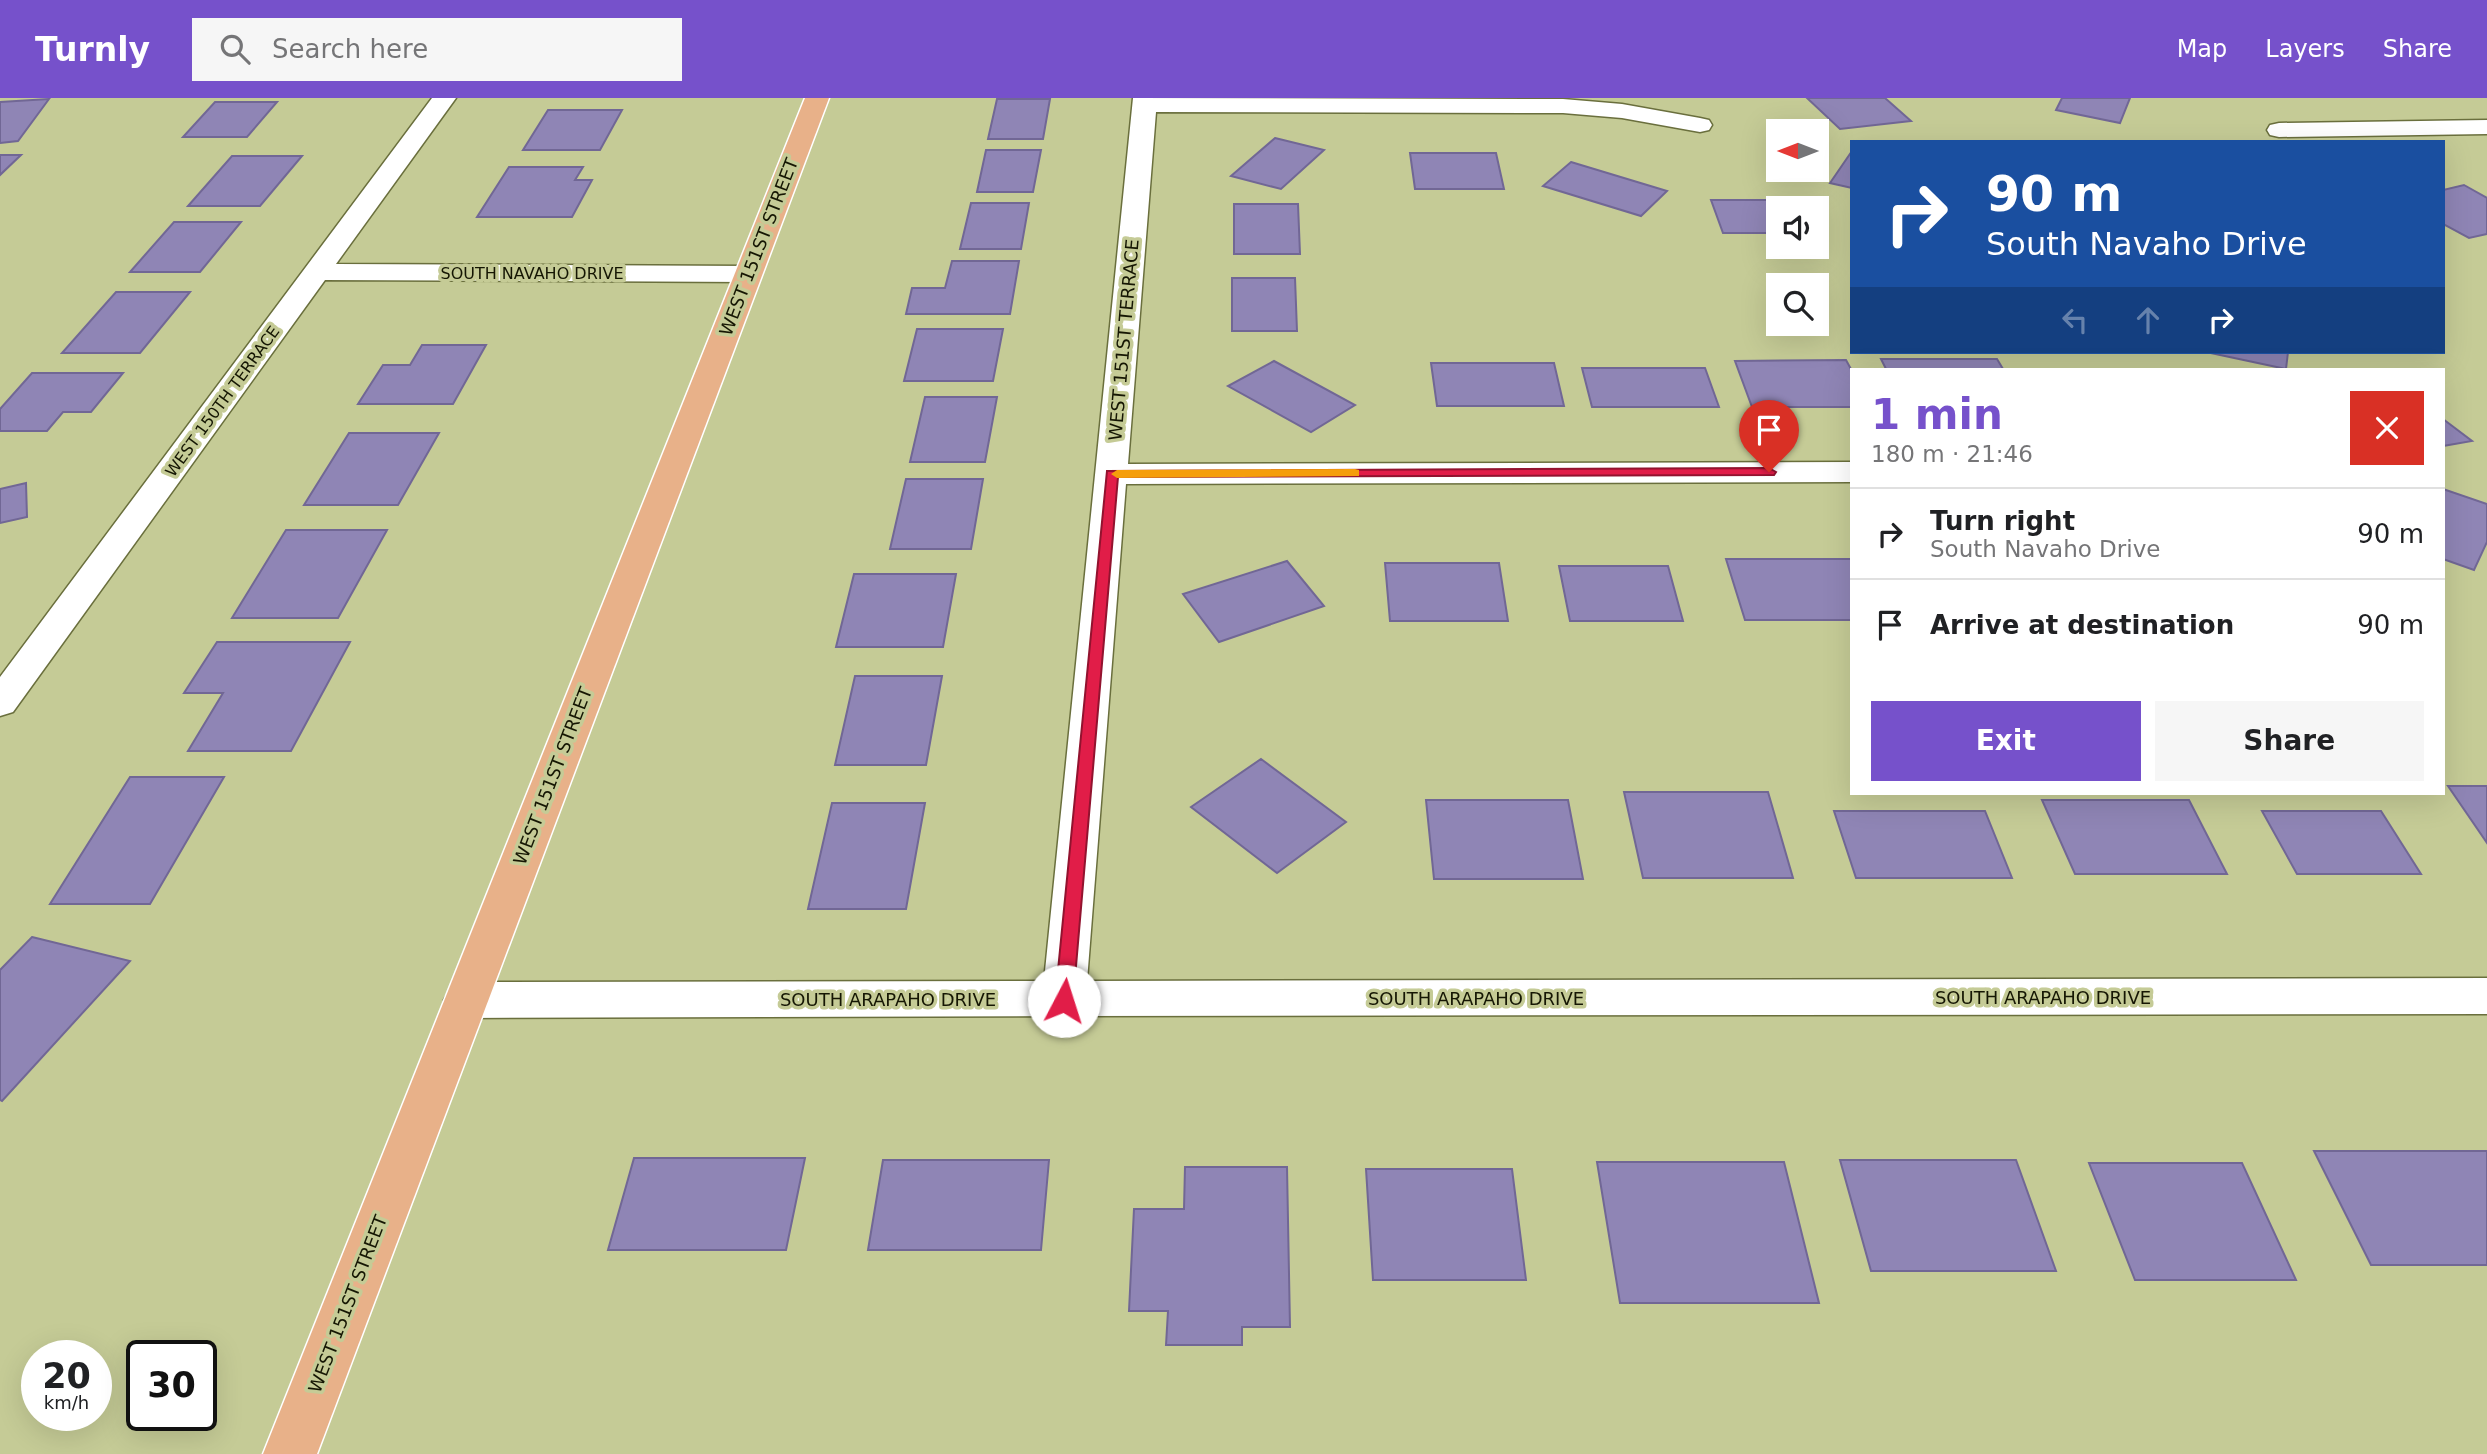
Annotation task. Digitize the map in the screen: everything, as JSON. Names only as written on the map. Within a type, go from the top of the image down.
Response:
[{"type":"main road","name":"WEST 151ST STREET","points":[[290,1454],[817,98]]},
{"type":"street","name":"WEST 150TH TERRACE","points":[[0,704],[444,98]]},
{"type":"street","points":[[1145,102],[1563,106],[1622,111],[1700,125]]},
{"type":"street","name":"WEST 151ST TERRACE","points":[[1064,1001],[1145,102]]},
{"type":"street","points":[[2279,130],[2487,127]]},
{"type":"street","name":"SOUTH NAVAHO DRIVE","points":[[317,272],[748,274]]},
{"type":"street","points":[[1112,474],[1850,472]]},
{"type":"street","points":[[0,657],[35,656]]},
{"type":"street","name":"SOUTH ARAPAHO DRIVE","points":[[466,1000],[1064,1001],[2487,996]]},
{"type":"building","points":[[1807,98],[1885,98],[1911,121],[1840,129]]},
{"type":"building","points":[[2062,98],[2130,98],[2120,123],[2056,110]]},
{"type":"building","points":[[49,99],[18,141],[0,143],[0,102]]},
{"type":"building","points":[[997,99],[1050,99],[1043,139],[988,139]]},
{"type":"building","points":[[215,102],[277,102],[247,137],[183,137]]},
{"type":"building","points":[[548,110],[622,110],[600,150],[523,150]]},
{"type":"building","points":[[1275,138],[1324,150],[1281,189],[1231,176]]},
{"type":"building","points":[[986,150],[1041,150],[1033,192],[977,192]]},
{"type":"building","points":[[1410,153],[1496,153],[1504,189],[1415,189]]},
{"type":"building","points":[[1850,154],[1850,188],[1830,183]]},
{"type":"building","points":[[0,155],[21,155],[0,175]]},
{"type":"building","points":[[232,156],[302,156],[260,206],[188,206]]},
{"type":"building","points":[[1571,162],[1667,191],[1641,216],[1543,186]]},
{"type":"building","points":[[509,167],[583,167],[575,180],[592,180],[572,217],[477,217]]},
{"type":"building","points":[[2464,185],[2487,198],[2487,234],[2469,238],[2445,225],[2445,190]]},
{"type":"building","points":[[1711,200],[1766,200],[1766,233],[1723,233]]},
{"type":"building","points":[[971,203],[1029,203],[1021,249],[960,249]]},
{"type":"building","points":[[1234,204],[1298,204],[1300,254],[1234,254]]},
{"type":"building","points":[[174,222],[241,222],[200,272],[130,272]]},
{"type":"building","points":[[952,261],[1019,261],[1010,314],[906,314],[912,288],[945,288]]},
{"type":"building","points":[[1232,278],[1295,278],[1297,331],[1232,331]]},
{"type":"building","points":[[116,292],[190,292],[140,353],[62,353]]},
{"type":"building","points":[[917,329],[1003,329],[993,381],[904,381]]},
{"type":"building","points":[[422,345],[486,345],[453,404],[358,404],[383,365],[410,365]]},
{"type":"building","points":[[2215,354],[2288,354],[2286,368]]},
{"type":"building","points":[[1881,359],[1997,359],[2002,368],[1886,368]]},
{"type":"building","points":[[1846,360],[1850,368],[1850,407],[1752,407],[1735,361]]},
{"type":"building","points":[[1274,361],[1355,405],[1311,432],[1228,386]]},
{"type":"building","points":[[1431,363],[1554,363],[1564,406],[1437,406]]},
{"type":"building","points":[[1582,368],[1705,368],[1719,407],[1592,407]]},
{"type":"building","points":[[32,373],[123,373],[91,412],[63,412],[47,431],[0,431],[0,409]]},
{"type":"building","points":[[925,397],[997,397],[985,462],[910,462]]},
{"type":"building","points":[[2445,421],[2472,441],[2445,446]]},
{"type":"building","points":[[349,433],[439,433],[398,505],[304,505]]},
{"type":"building","points":[[906,479],[983,479],[971,549],[890,549]]},
{"type":"building","points":[[26,483],[27,517],[0,523],[0,489]]},
{"type":"building","points":[[2445,490],[2487,504],[2487,542],[2474,570],[2445,560]]},
{"type":"building","points":[[286,530],[387,530],[338,618],[232,618]]},
{"type":"building","points":[[1726,559],[1850,559],[1850,620],[1745,620]]},
{"type":"building","points":[[1287,561],[1324,606],[1219,642],[1183,594]]},
{"type":"building","points":[[1385,563],[1499,563],[1508,621],[1390,621]]},
{"type":"building","points":[[1559,566],[1668,566],[1683,621],[1570,621]]},
{"type":"building","points":[[854,574],[956,574],[943,647],[836,647]]},
{"type":"building","points":[[217,642],[350,642],[291,751],[188,751],[223,693],[184,693]]},
{"type":"building","points":[[855,676],[942,676],[926,765],[835,765]]},
{"type":"building","points":[[1261,759],[1346,822],[1277,873],[1191,807]]},
{"type":"building","points":[[130,777],[224,777],[150,904],[50,904]]},
{"type":"building","points":[[2448,786],[2487,786],[2487,843]]},
{"type":"building","points":[[1624,792],[1768,792],[1793,878],[1643,878]]},
{"type":"building","points":[[1426,800],[1568,800],[1583,879],[1434,879]]},
{"type":"building","points":[[2042,800],[2189,800],[2227,874],[2075,874]]},
{"type":"building","points":[[832,803],[925,803],[906,909],[808,909]]},
{"type":"building","points":[[1834,811],[1985,811],[2012,878],[1856,878]]},
{"type":"building","points":[[2262,811],[2381,811],[2421,874],[2297,874]]},
{"type":"building","points":[[32,937],[130,961],[2,1101],[0,970]]},
{"type":"building","points":[[2314,1151],[2487,1151],[2487,1265],[2371,1265]]},
{"type":"building","points":[[634,1158],[805,1158],[786,1250],[608,1250]]},
{"type":"building","points":[[883,1160],[1049,1160],[1041,1250],[868,1250]]},
{"type":"building","points":[[1840,1160],[2016,1160],[2056,1271],[1871,1271]]},
{"type":"building","points":[[1597,1162],[1784,1162],[1819,1303],[1620,1303]]},
{"type":"building","points":[[2089,1163],[2242,1163],[2296,1280],[2135,1280]]},
{"type":"building","points":[[1185,1167],[1287,1167],[1290,1327],[1242,1327],[1242,1345],[1166,1345],[1168,1311],[1129,1311],[1134,1209],[1184,1209]]},
{"type":"building","points":[[1366,1169],[1512,1169],[1526,1280],[1373,1280]]},
{"type":"slow traffic","points":[[1117,474],[1355,473]]},
{"type":"route","points":[[1064,1001],[1112,474],[1769,472]]}]
